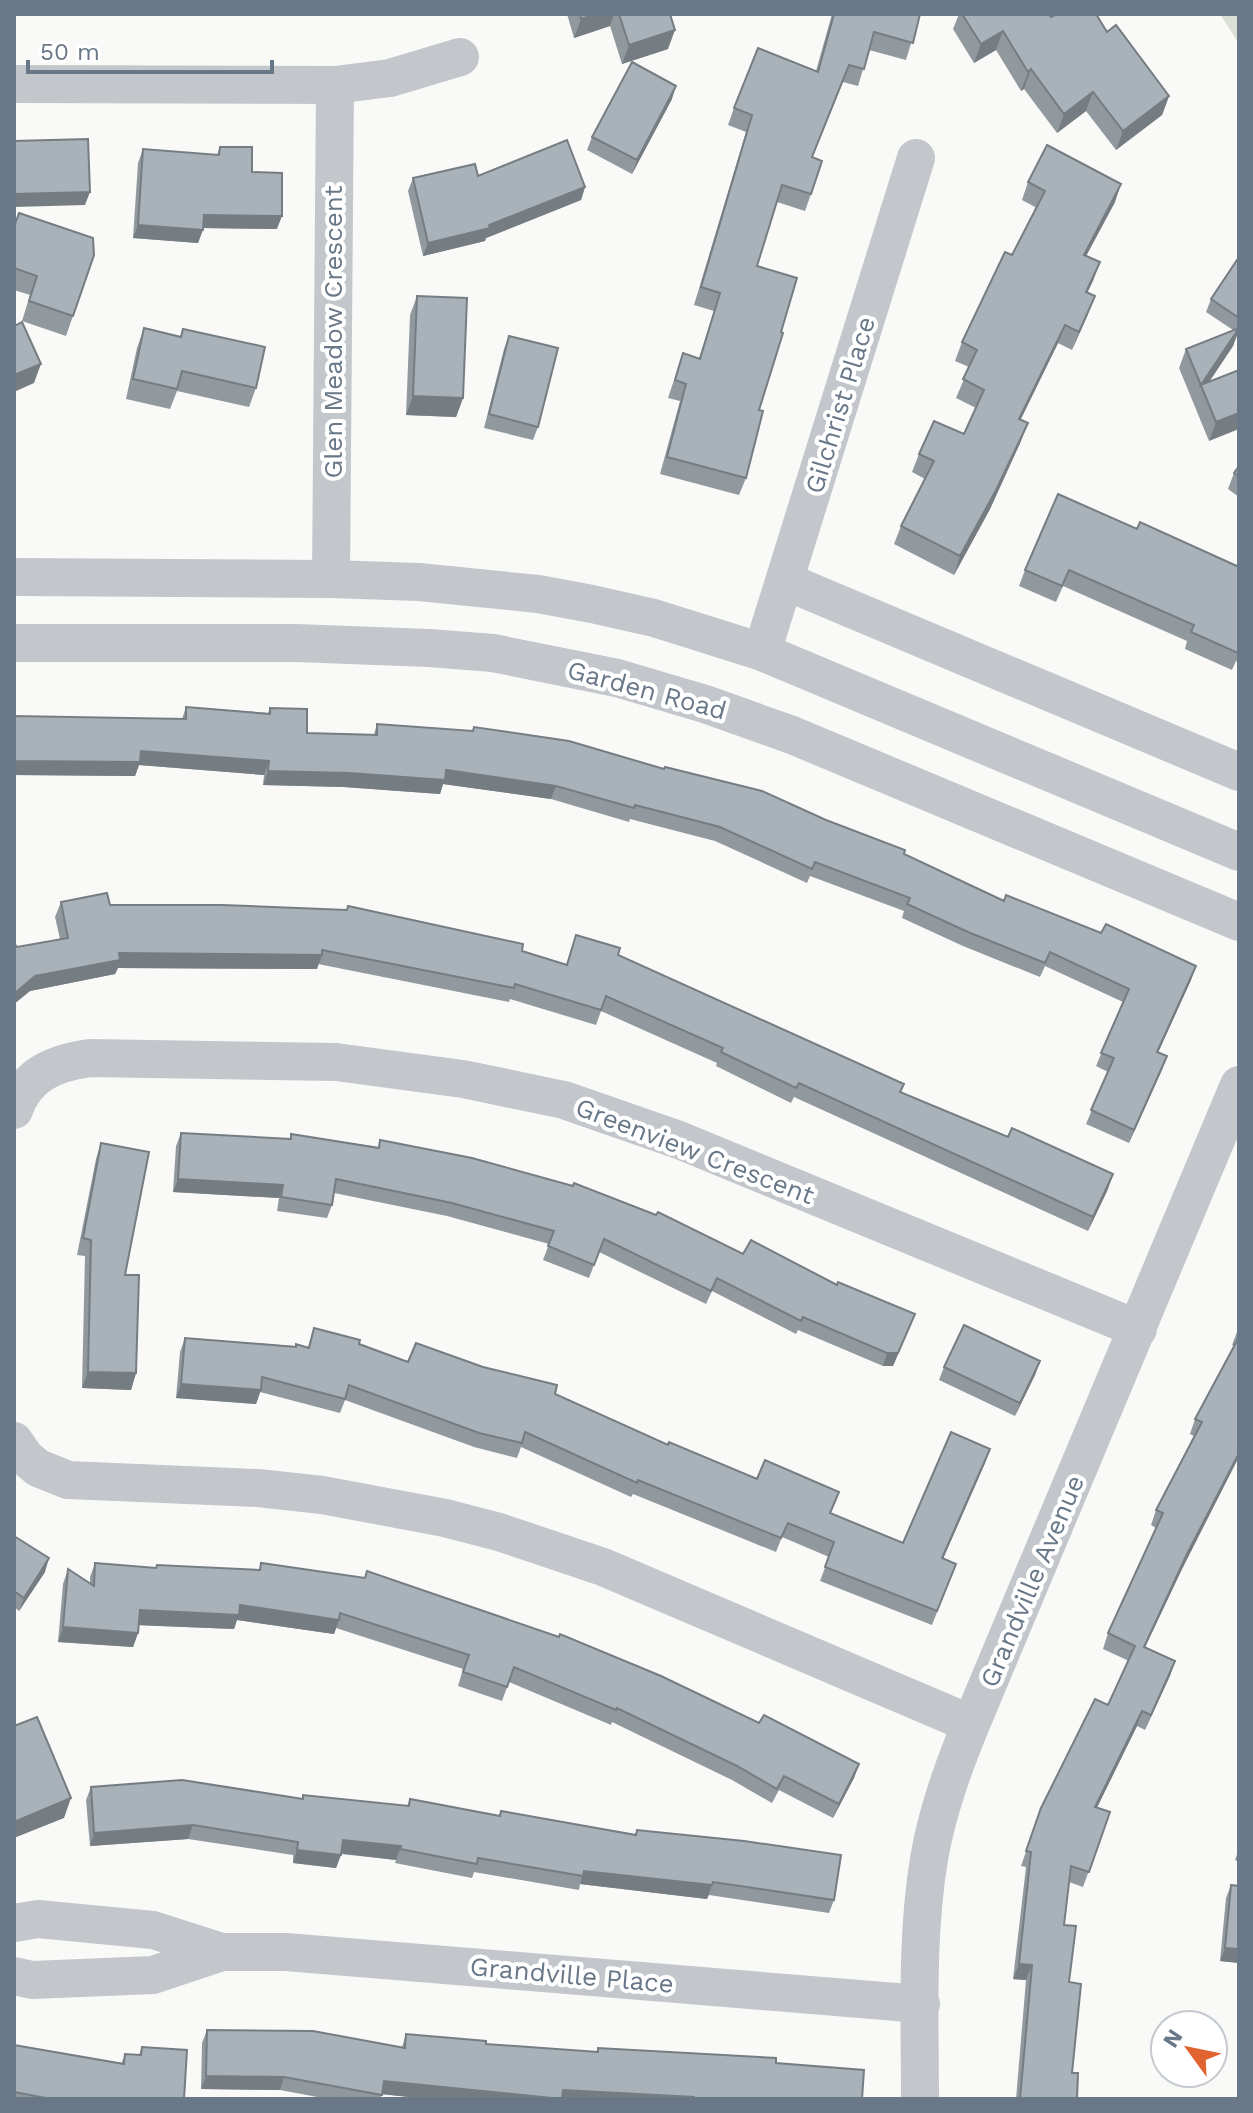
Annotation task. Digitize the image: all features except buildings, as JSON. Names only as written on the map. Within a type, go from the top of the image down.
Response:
[{"type":"street","points":[[14,84],[335,85],[390,78],[460,57]]},
{"type":"street","name":"Glen Meadow Crescent","points":[[331,579],[335,85]]},
{"type":"street","name":"Gilchrist Place","points":[[762,652],[916,158]]},
{"type":"street","points":[[14,577],[419,582],[538,594],[654,618],[762,652],[1239,852]]},
{"type":"street","points":[[785,581],[1239,772]]},
{"type":"street","name":"Garden Road","points":[[14,643],[296,643],[429,648],[493,653],[617,678],[705,704],[792,735],[1239,922]]},
{"type":"street","name":"Greenview Crescent","points":[[14,1110],[27,1085],[38,1074],[54,1064],[90,1058],[336,1062],[512,1087],[644,1127],[1138,1329]]},
{"type":"street","name":"Grandville Avenue","points":[[920,2099],[922,1931],[929,1857],[941,1806],[971,1724],[1239,1085]]},
{"type":"street","points":[[14,1441],[25,1457],[38,1468],[68,1480],[258,1488],[322,1495],[445,1518],[499,1532],[603,1567],[971,1724]]},
{"type":"street","name":"Grandville Place","points":[[14,1923],[38,1919],[153,1930],[222,1952],[333,1955],[921,2004]]},
{"type":"street","name":"Grandville Place","points":[[14,1976],[32,1980],[153,1975],[222,1952]]},
{"type":"shaded area","points":[[1220,14],[1239,14],[1239,41],[1237,41]]}]
